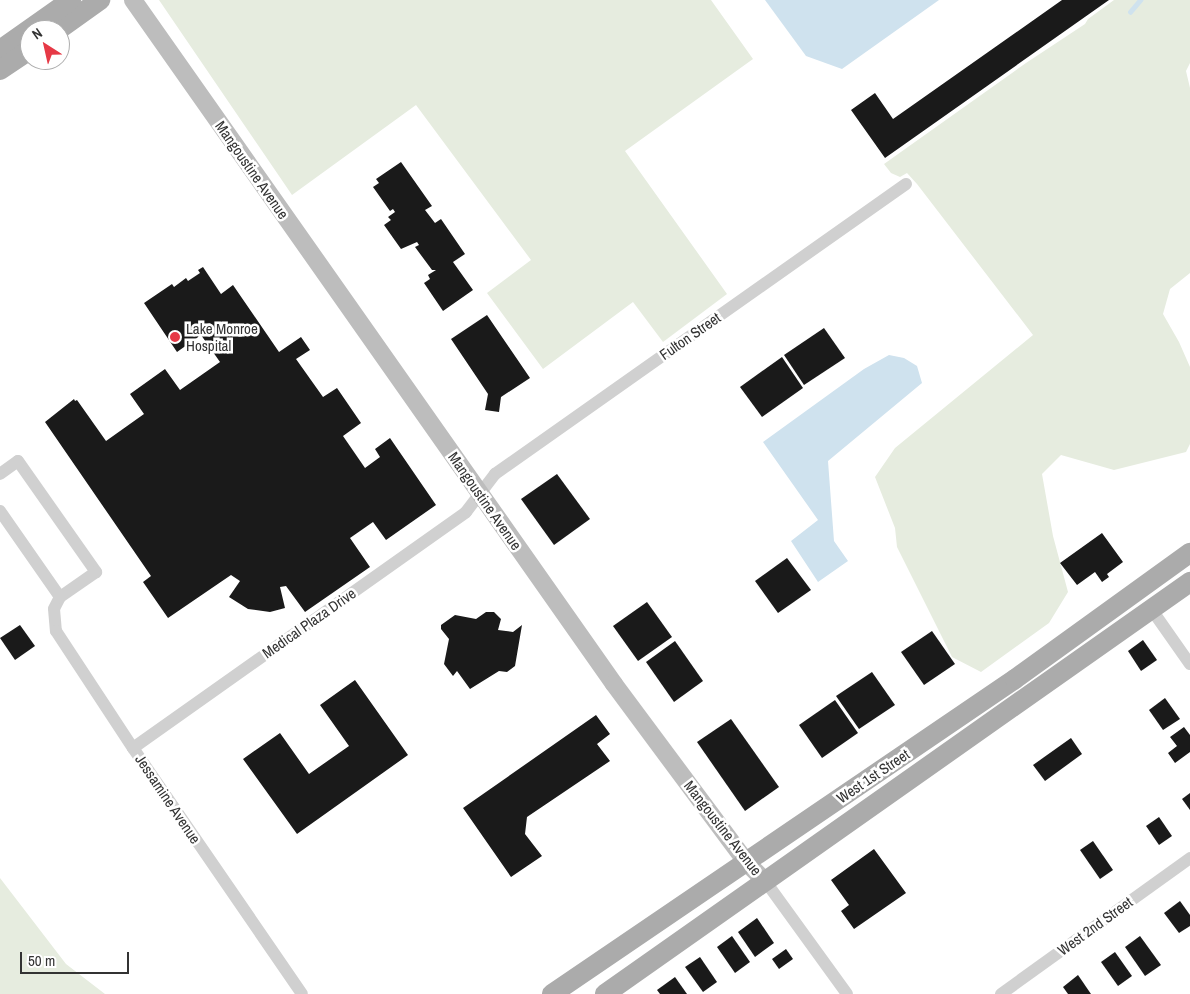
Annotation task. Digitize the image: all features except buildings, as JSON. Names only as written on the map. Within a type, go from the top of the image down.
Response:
[{"type":"main road","points":[[0,50],[71,0]]},
{"type":"main road","points":[[70,21],[100,0]]},
{"type":"main road","points":[[0,70],[20,57]]},
{"type":"main road","name":"West 1st Street","points":[[552,994],[1015,679],[1190,553]]},
{"type":"main road","points":[[1152,610],[1163,585],[1186,568],[1190,559]]},
{"type":"main road","name":"West 1st Street","points":[[605,994],[1190,582]]},
{"type":"street","name":"Mangoustine Avenue","points":[[133,0],[606,673],[746,862],[766,882],[847,994]]},
{"type":"street","name":"Fulton Street","points":[[479,492],[495,474],[906,184]]},
{"type":"street","points":[[0,474],[18,461],[96,572],[60,597],[0,511]]},
{"type":"street","name":"Medical Plaza Drive","points":[[133,748],[466,512],[479,492]]},
{"type":"street","name":"Jessamine Avenue","points":[[60,597],[54,609],[56,631],[133,748],[302,994]]},
{"type":"street","points":[[1152,610],[1190,664]]},
{"type":"street","name":"West 2nd Street","points":[[1001,994],[1190,858]]},
{"type":"shaded area","points":[[159,0],[711,0],[753,59],[625,151],[727,294],[663,342],[633,302],[543,369],[487,293],[531,260],[416,105],[292,195]]},
{"type":"shaded area","points":[[1114,0],[1190,0],[1190,63],[1186,71],[1190,88],[1190,273],[1170,289],[1163,314],[1179,342],[1190,367],[1190,444],[1186,452],[1114,470],[1061,455],[1042,474],[1053,536],[1068,592],[1049,623],[981,672],[952,657],[897,547],[895,528],[875,477],[895,448],[1033,335],[917,184],[907,173],[900,177],[891,173],[884,164],[1026,63],[1085,24],[1088,19]]},
{"type":"shaded area","points":[[0,878],[66,964],[105,994],[0,994]]},
{"type":"water","points":[[765,0],[939,0],[842,69],[806,56]]},
{"type":"water","points":[[889,355],[904,358],[917,366],[922,383],[828,461],[834,541],[848,561],[818,582],[791,541],[818,520],[763,442],[864,369]]},
{"type":"waterway","points":[[1130,12],[1140,0]]},
{"type":"place","name":"Lake Monroe Hospital","points":[[175,337]]}]
